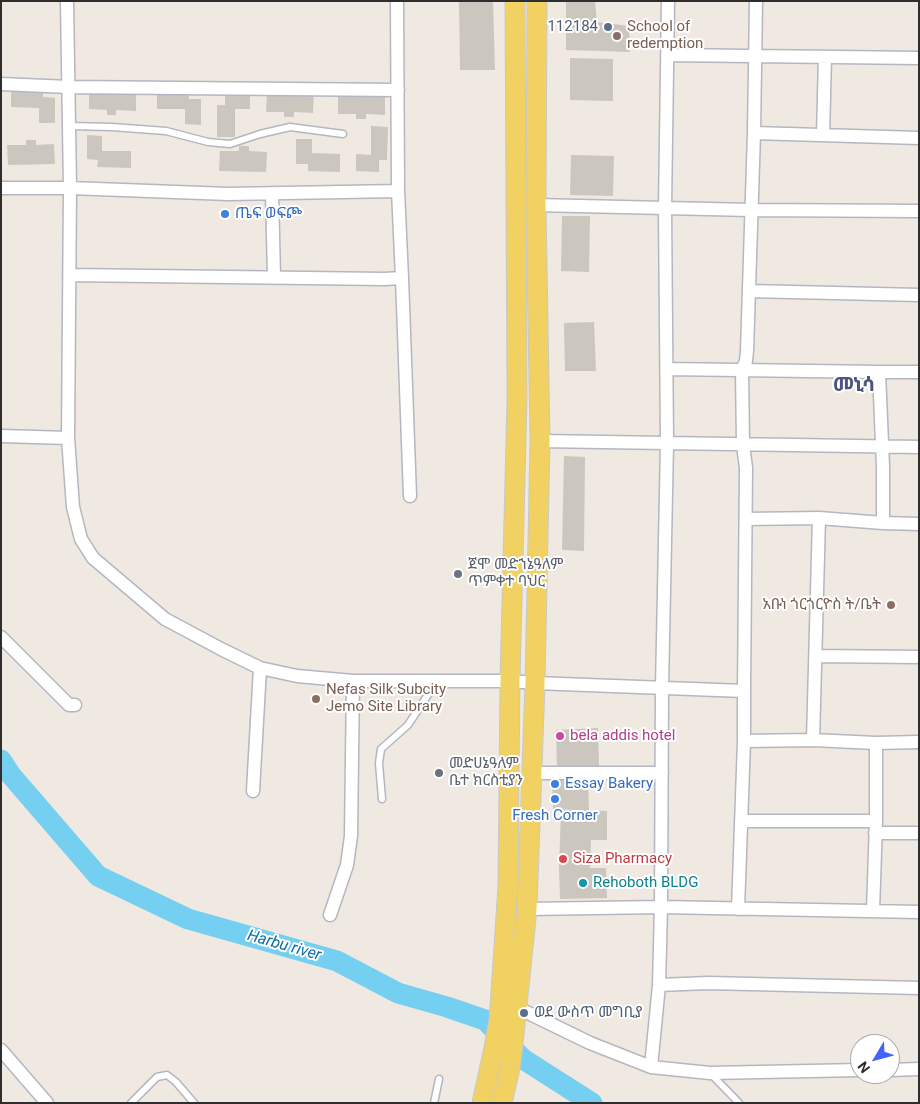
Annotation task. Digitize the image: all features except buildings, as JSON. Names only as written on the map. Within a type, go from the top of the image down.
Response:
[{"type":"main road","points":[[502,1103],[513,1044],[505,1010],[517,399],[515,1]]},
{"type":"main road","points":[[482,1103],[527,909],[535,683],[540,441],[536,205],[537,1]]},
{"type":"street","points":[[67,1],[70,188],[68,438],[73,507],[81,539],[93,558],[165,618],[222,650],[260,668],[297,676],[353,681],[510,681],[744,691]]},
{"type":"street","points":[[397,1],[398,191],[410,496]]},
{"type":"street","points":[[651,1067],[660,985],[662,688],[667,443],[665,208],[668,1]]},
{"type":"street","points":[[738,909],[744,741],[746,519],[742,370],[746,361],[747,351],[756,1]]},
{"type":"street","points":[[668,55],[919,58]]},
{"type":"street","points":[[823,135],[825,57]]},
{"type":"street","points":[[1,84],[69,87],[398,90]]},
{"type":"street","points":[[754,133],[919,138]]},
{"type":"street","points":[[1,188],[70,188],[228,194],[398,191]]},
{"type":"street","points":[[272,193],[274,278]]},
{"type":"street","points":[[536,205],[751,210],[919,211]]},
{"type":"street","points":[[70,275],[402,278]]},
{"type":"street","points":[[748,291],[919,295]]},
{"type":"street","points":[[667,369],[919,372]]},
{"type":"street","points":[[879,372],[883,523]]},
{"type":"street","points":[[1,436],[68,438]]},
{"type":"street","points":[[540,441],[919,447]]},
{"type":"street","points":[[746,519],[819,518],[919,524]]},
{"type":"street","points":[[814,740],[819,518]]},
{"type":"street","points":[[1,638],[69,705],[75,705]]},
{"type":"street","points":[[816,656],[919,657]]},
{"type":"street","points":[[253,791],[260,668]]},
{"type":"street","points":[[330,915],[347,866],[352,836],[353,681]]},
{"type":"street","points":[[744,741],[919,742]]},
{"type":"street","points":[[873,911],[876,743]]},
{"type":"street","points":[[532,773],[662,773]]},
{"type":"street","points":[[741,821],[876,827],[919,833]]},
{"type":"street","points":[[527,909],[661,907],[919,912]]},
{"type":"street","points":[[660,985],[708,983],[919,988]]},
{"type":"street","points":[[505,1010],[651,1067],[710,1073],[850,1070]]},
{"type":"street","points":[[1,1050],[47,1103]]},
{"type":"street","points":[[900,1070],[919,1069]]},
{"type":"lane","points":[[69,126],[112,126],[166,131],[208,142],[230,144],[290,127],[342,134]]},
{"type":"lane","points":[[382,798],[379,763],[381,749],[408,725],[437,681]]},
{"type":"lane","points":[[710,1073],[739,1103]]},
{"type":"lane","points":[[131,1103],[157,1077],[167,1075],[176,1082],[194,1103]]},
{"type":"lane","points":[[434,1103],[439,1079]]},
{"type":"waterway","name":"Harbu river","points":[[1,760],[10,774],[98,876],[188,919],[337,961],[398,993],[485,1020],[523,1059],[592,1103]]},
{"type":"place","name":"112184","points":[[608,27]]},
{"type":"place","name":"School of redemption","points":[[617,36]]},
{"type":"place","name":"ጤፍ ወፍጮ","points":[[225,214]]},
{"type":"place","name":"ጀሞ መድኀኔዓለም ጥምቀተ ባህር","points":[[458,574]]},
{"type":"place","name":"አቡነ ጎርጎርዮስ ት/ቤት","points":[[891,605]]},
{"type":"place","name":"Nefas Silk Subcity Jemo Site Library","points":[[316,699]]},
{"type":"place","name":"bela addis hotel","points":[[560,736]]},
{"type":"place","name":"መድሀኔዓለም ቤተ ክርስቲያን","points":[[439,773]]},
{"type":"place","name":"Essay Bakery","points":[[555,784]]},
{"type":"place","name":"Fresh Corner","points":[[555,799]]},
{"type":"place","name":"Siza Pharmacy","points":[[563,859]]},
{"type":"place","name":"Rehoboth BLDG","points":[[583,883]]},
{"type":"place","name":"ወደ ውስጥ መግቢያ","points":[[524,1013]]},
{"type":"district","name":"መኒሳ","points":[[854,386]]}]
